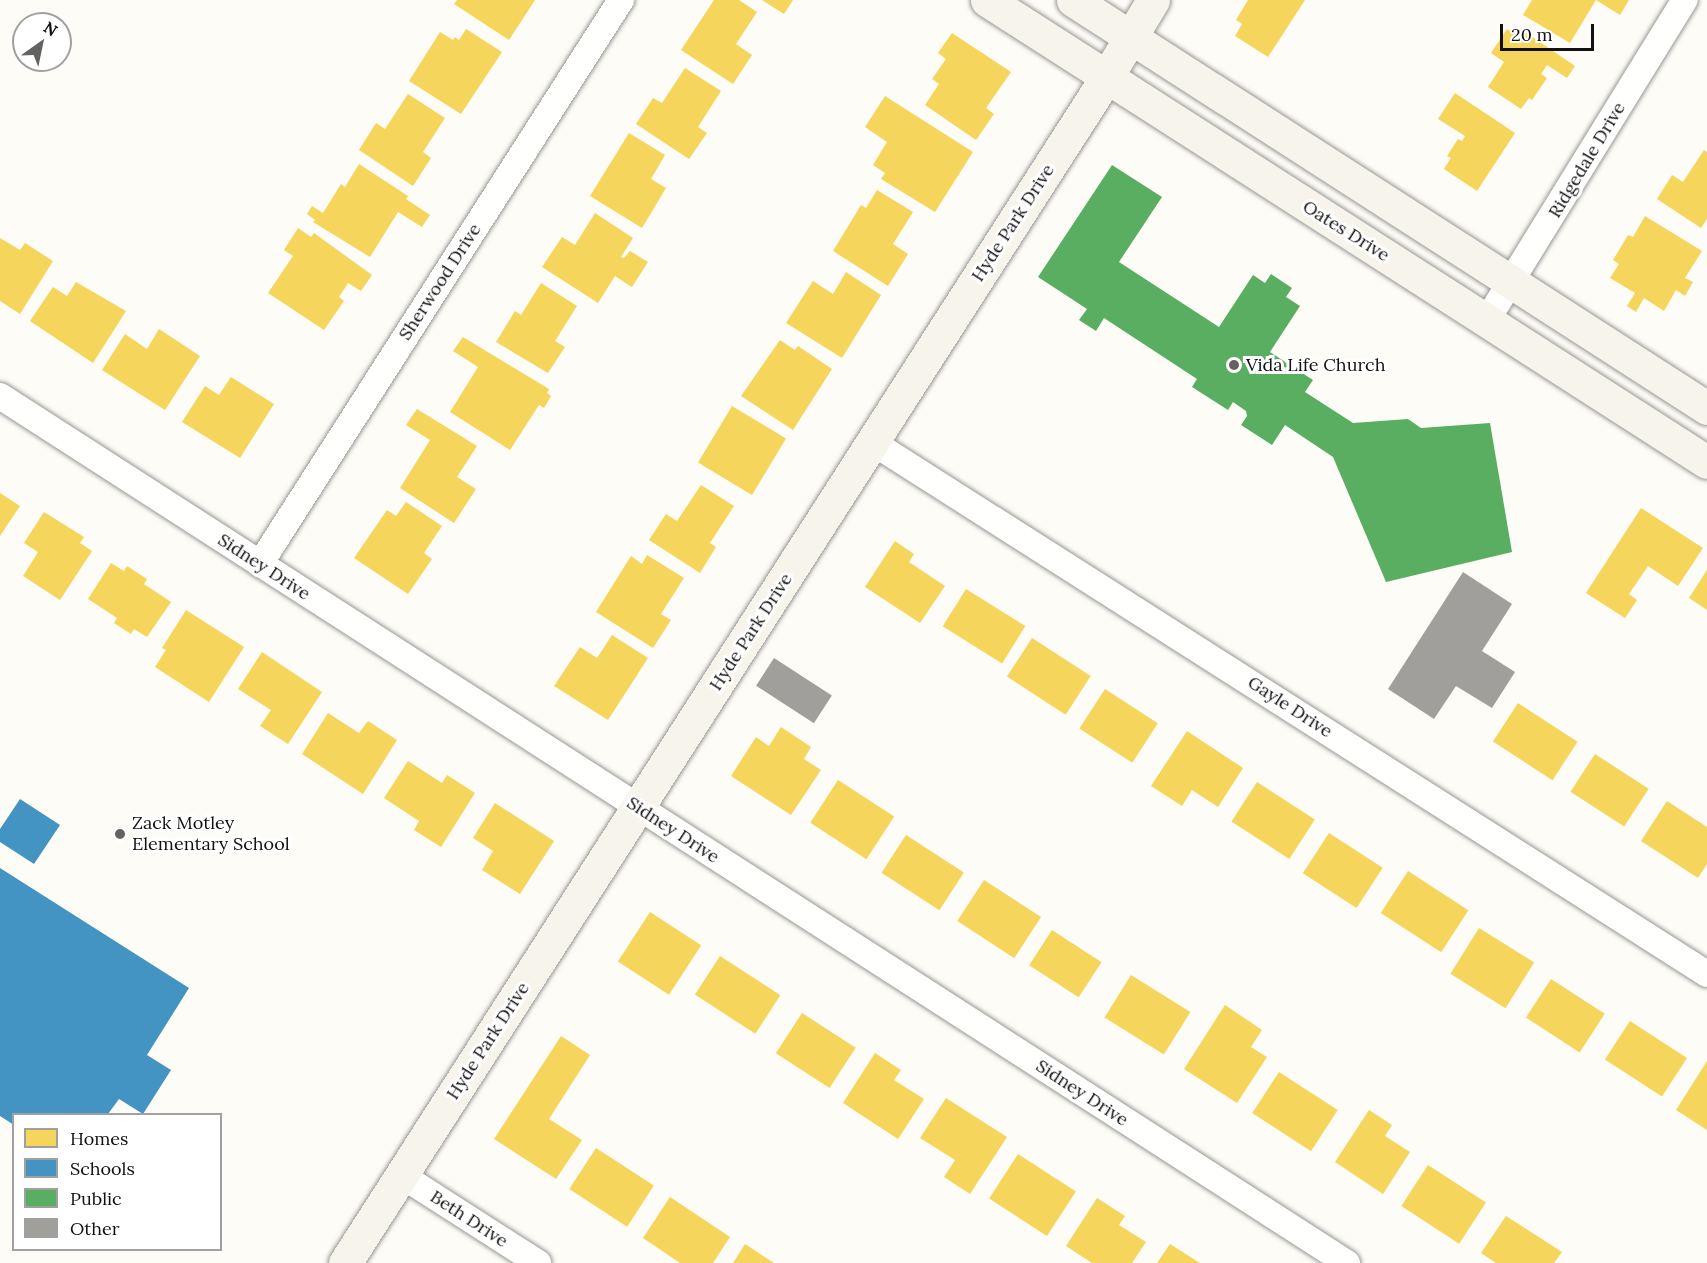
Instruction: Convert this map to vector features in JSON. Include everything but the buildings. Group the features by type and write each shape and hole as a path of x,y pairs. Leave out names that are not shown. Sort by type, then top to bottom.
{"main road":[{"name":"Oates Drive","path":"987,0 1707,462"},
{"path":"1073,0 1707,408"},
{"name":"Hyde Park Drive","path":"345,1263 1106,78 1153,0"}],"street":[{"name":"Sherwood Drive","path":"260,564 621,0"},
{"name":"Ridgedale Drive","path":"1487,320 1685,0"},
{"name":"Sidney Drive","path":"0,396 1347,1263"},
{"name":"Gayle Drive","path":"872,442 1707,974"},
{"name":"Beth Drive","path":"401,1175 537,1263"}],"place":[{"name":"Vida Life Church","path":"1234,365"},
{"name":"Zack Motley Elementary School","path":"120,834"}]}
